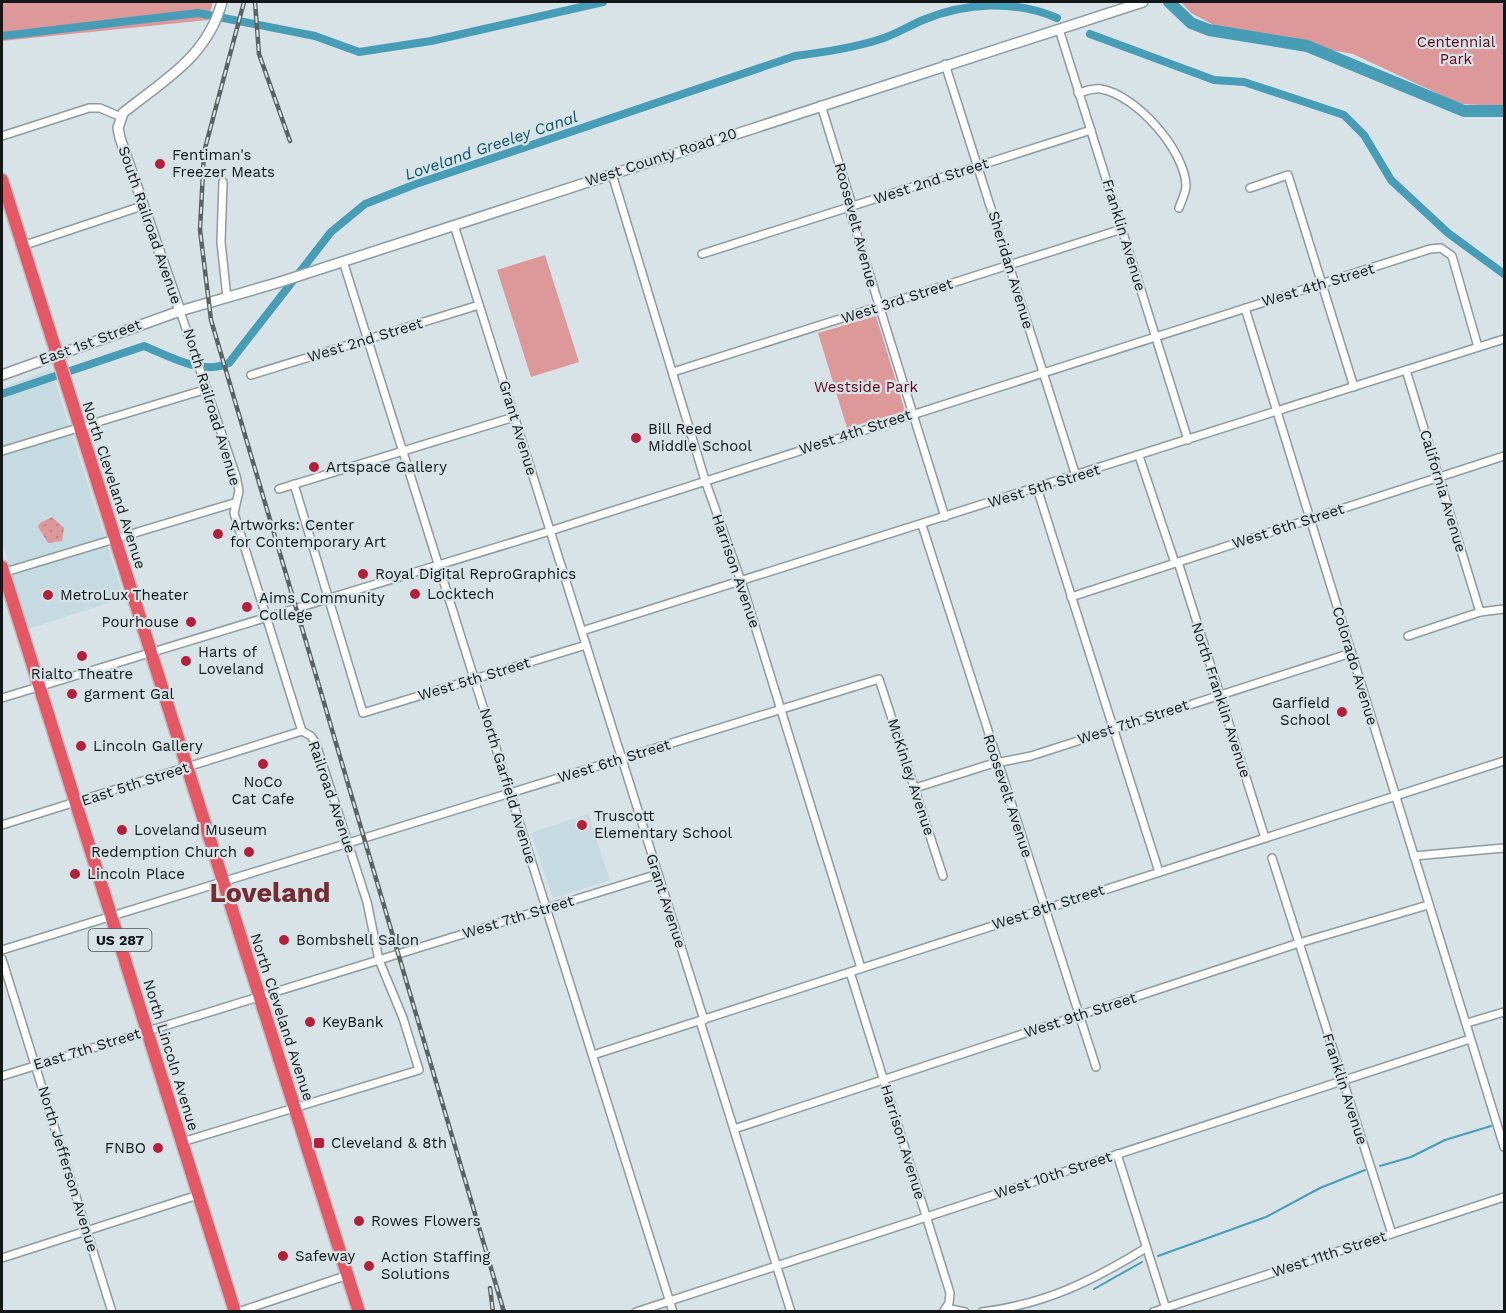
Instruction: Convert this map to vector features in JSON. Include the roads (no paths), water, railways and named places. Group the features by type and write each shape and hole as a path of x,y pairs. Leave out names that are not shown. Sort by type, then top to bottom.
{"highway":[{"name":"North Cleveland Avenue","path":"2,180 360,1311"},
{"name":"North Lincoln Avenue","path":"2,571 236,1311"}],"main road":[{"name":"West County Road 20","path":"180,311 280,282 1141,2"},
{"path":"121,117 192,57 209,36 221,6"},
{"name":"South Railroad Avenue","path":"121,117 118,128 120,138 180,311"},
{"name":"East 1st Street","path":"2,375 180,311"}],"street":[{"name":"Franklin Avenue","path":"1059,29 1188,440"},
{"name":"Sheridan Avenue","path":"945,64 1076,476"},
{"path":"1078,93 1098,88 1110,92 1131,104 1149,119 1177,156 1186,186 1179,208"},
{"name":"Roosevelt Avenue","path":"821,105 878,307 945,517"},
{"path":"2,136 89,108 100,108 121,117"},
{"name":"West 2nd Street","path":"702,255 1091,130"},
{"name":"Harrison Avenue","path":"612,174 705,480 741,581 861,968"},
{"path":"1250,188 1288,175 1354,387"},
{"path":"223,182 221,242 227,298"},
{"path":"22,246 142,206"},
{"name":"Grant Avenue","path":"454,225 658,874 791,1311"},
{"name":"West 3rd Street","path":"673,372 1122,229"},
{"name":"West 4th Street","path":"2,698 550,531 912,413 1430,249 1443,250 1452,256 1478,347"},
{"name":"North Garfield Avenue","path":"343,261 673,1311"},
{"name":"West 2nd Street","path":"251,375 479,305"},
{"name":"Colorado Avenue","path":"1245,308 1428,905 1467,1023 1470,1039"},
{"name":"North Railroad Avenue","path":"180,311 236,476 239,490 234,503"},
{"name":"West 5th Street","path":"582,631 1504,339"},
{"name":"California Avenue","path":"1406,370 1480,612"},
{"path":"2,451 207,389"},
{"path":"279,489 514,417"},
{"name":"North Franklin Avenue","path":"1140,456 1265,838"},
{"name":"West 6th Street","path":"1071,597 1504,456"},
{"path":"294,484 329,599"},
{"path":"1037,488 1159,872"},
{"path":"2,571 234,503"},
{"name":"Railroad Avenue","path":"234,503 234,513 302,731 311,736 316,744 367,902 379,960"},
{"name":"Roosevelt Avenue","path":"922,525 1043,909 1096,1067"},
{"name":"West 5th Street","path":"329,599 363,713 586,645"},
{"path":"1408,636 1480,612 1504,609"},
{"name":"West 7th Street","path":"915,788 1351,653"},
{"name":"West 6th Street","path":"2,950 879,679"},
{"name":"McKinley Avenue","path":"879,679 943,876"},
{"name":"East 5th Street","path":"2,825 302,731"},
{"name":"West 8th Street","path":"593,1055 1504,761"},
{"path":"1414,856 1504,848"},
{"path":"1272,858 1299,943"},
{"name":"West 7th Street","path":"379,960 658,874"},
{"name":"West 9th Street","path":"734,1129 1299,943 1428,905"},
{"name":"Franklin Avenue","path":"1299,943 1392,1234"},
{"name":"North Jefferson Avenue","path":"2,959 112,1311"},
{"path":"182,1142 419,1071 403,1018 379,960"},
{"name":"East 7th Street","path":"2,1076 379,960"},
{"name":"Harrison Avenue","path":"850,972 950,1293 945,1310"},
{"path":"1467,1023 1504,1012"},
{"path":"1470,1039 1504,1147"},
{"name":"West 10th Street","path":"636,1311 1470,1039"},
{"path":"1117,1154 1166,1310"},
{"path":"2,1258 198,1195"},
{"name":"West 11th Street","path":"1153,1311 1166,1310 1504,1197"},
{"path":"982,1311 1035,1302 1070,1290 1146,1248"},
{"path":"236,1311 348,1275"},
{"path":"945,1310 964,1311"}],"waterway":[{"path":"2,36 198,13 315,36 359,52 431,41 603,2"},
{"path":"1169,2 1191,23 1209,30 1307,46 1464,111 1504,111"},
{"name":"Loveland Greeley Canal","path":"2,394 144,346 197,366 219,366 229,363 331,232 365,204 416,184 795,56 881,39 939,14 973,7 1007,6 1041,12 1057,18"},
{"name":"Loveland Greeley Canal","path":"1090,34 1214,80 1244,82 1344,115 1364,135 1391,180 1448,233 1504,274"},
{"path":"1380,1166 1411,1157 1445,1140 1491,1126"},
{"path":"1158,1256 1266,1217 1320,1188 1365,1170"},
{"path":"1094,1289 1142,1262"}],"railway":[{"path":"244,2 204,152 200,230 211,320 504,1312"},
{"path":"255,2 259,54 290,141"},
{"path":"490,1288 493,1312"}],"place":[{"name":"Fentiman's Freezer Meats","path":"160,164"},
{"name":"Bill Reed Middle School","path":"636,438"},
{"name":"Artspace Gallery","path":"314,467"},
{"name":"Artworks: Center for Contemporary Art","path":"218,534"},
{"name":"Royal Digital ReproGraphics","path":"363,574"},
{"name":"Locktech","path":"415,594"},
{"name":"MetroLux Theater","path":"48,595"},
{"name":"Aims Community College","path":"247,607"},
{"name":"Pourhouse","path":"191,622"},
{"name":"Rialto Theatre","path":"82,656"},
{"name":"Harts of Loveland","path":"186,661"},
{"name":"garment Gal","path":"72,694"},
{"name":"Garfield School","path":"1342,712"},
{"name":"Lincoln Gallery","path":"81,746"},
{"name":"NoCo Cat Cafe","path":"263,764"},
{"name":"Truscott Elementary School","path":"582,825"},
{"name":"Loveland Museum","path":"122,830"},
{"name":"Redemption Church","path":"249,852"},
{"name":"Lincoln Place","path":"75,874"},
{"name":"Bombshell Salon","path":"284,940"},
{"name":"KeyBank","path":"310,1022"},
{"name":"Cleveland & 8th","path":"319,1143"},
{"name":"FNBO","path":"158,1148"},
{"name":"Rowes Flowers","path":"359,1221"},
{"name":"Safeway","path":"283,1256"},
{"name":"Action Staffing Solutions","path":"369,1266"}],"district":[{"name":"Loveland","path":"270,893"}],"park label":[{"name":"Centennial Park","path":"1456,50"},
{"name":"Westside Park","path":"866,387"}]}
